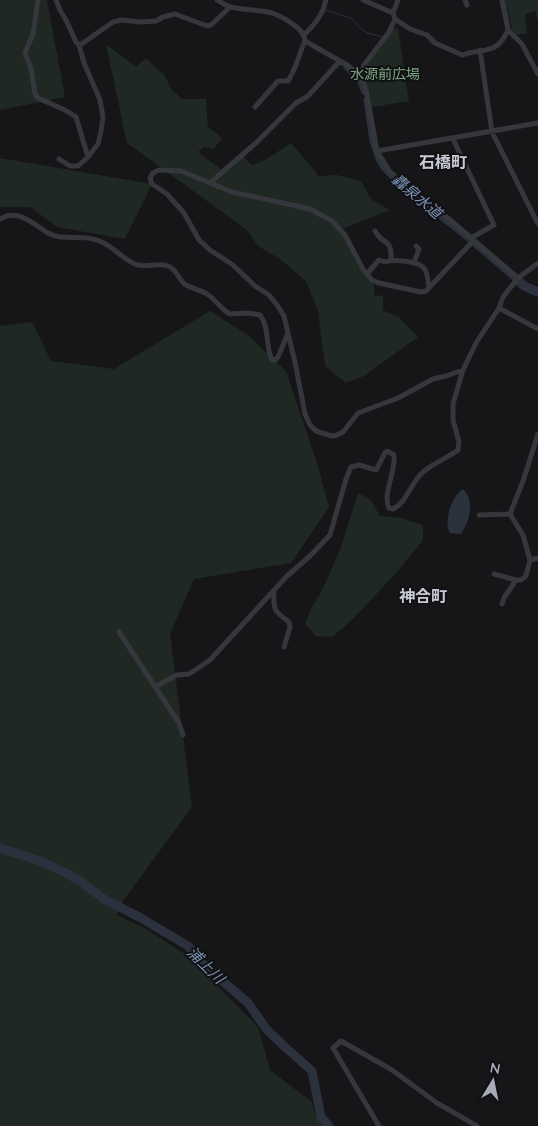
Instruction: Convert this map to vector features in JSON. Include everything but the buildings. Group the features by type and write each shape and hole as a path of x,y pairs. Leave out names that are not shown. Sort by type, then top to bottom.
{"street":[{"path":"38,0 33,34 24,53 31,68 35,94 38,98 76,117 88,158"},
{"path":"56,0 79,45 84,63 100,100 103,117 98,144 88,158 78,166 70,166 59,158"},
{"path":"216,0 230,7 270,11 290,22 298,28 305,38 360,74 366,88 377,151 384,164 397,179 449,219 518,278"},
{"path":"255,107 278,81 288,81 293,74 305,38 324,10 326,0"},
{"path":"360,74 364,65 389,32 395,20 393,13 398,0"},
{"path":"502,0 508,30 522,44 538,74"},
{"path":"368,1 393,13"},
{"path":"79,45 113,22 121,20 156,21 175,14 209,26 230,7"},
{"path":"395,20 410,29 427,35 435,43 462,55 480,50 491,50 504,39 508,30"},
{"path":"480,50 492,132 538,224"},
{"path":"212,182 258,142 296,104 308,96 340,61"},
{"path":"377,151 538,123"},
{"path":"453,139 494,225 472,239 429,288 421,292 379,283 367,274 345,235 332,221 321,213 296,205 232,192 212,182 181,171 159,170 153,173 150,178 152,184 166,194 184,213 199,240 268,295 284,316 296,362 305,414 310,425 316,431 332,436 337,435 343,432 351,420 358,414 398,398 434,378 463,370"},
{"path":"0,219 12,215 22,217 53,236 93,238 106,244 136,264 144,266 160,264 170,266 185,285 208,294 230,314 248,313 260,315 264,320 269,354 272,360 278,357 288,333"},
{"path":"375,231 392,248 391,259"},
{"path":"414,263 418,249 416,246"},
{"path":"367,274 379,260 385,262 391,259 414,263 425,269 429,288"},
{"path":"155,687 177,675 189,674 210,660 286,577 330,535 351,467 359,464 376,470 385,453 388,451 394,454 392,477 386,499 389,508 393,509 400,504 419,476 428,468 458,450 459,442 452,420 452,404 463,370 476,343 499,308 503,297 518,278 538,263"},
{"path":"499,308 538,329"},
{"path":"510,514 524,481 538,434"},
{"path":"479,516 510,514"},
{"path":"494,574 521,580 524,578 530,560 522,535 510,514"},
{"path":"530,560 538,558"},
{"path":"502,604 516,580"},
{"path":"274,591 274,608 276,612 289,622 290,627 284,647"},
{"path":"119,632 179,723 183,735"},
{"path":"379,1126 333,1048 341,1041 392,1070 438,1103 477,1126"}],"green space":[{"path":"0,0 47,0 65,97 0,110"},
{"path":"506,0 538,0 538,21 535,11 525,14 527,33 516,35 512,30"},
{"name":"水源前広場","path":"393,28 398,29 409,101 372,107 363,71"},
{"path":"106,44 136,67 146,58 165,76 171,89 182,99 206,99 208,127 222,138 214,149 204,147 198,152 225,172 243,156 252,165 265,160 291,143 319,176 337,175 361,181 371,199 390,210 339,230 351,246 362,271 374,283 374,295 383,296 383,310 400,318 418,337 364,376 346,383 325,366 318,311 306,281 280,259 258,246 247,230 127,143"},
{"path":"0,158 152,184 125,239 57,227 30,207 0,207"},
{"path":"210,311 248,335 286,371 317,463 329,507 291,563 194,579 170,634 192,807 123,901 117,915 146,929 188,956 258,1027 270,1070 312,1102 315,1113 324,1126 0,1126 0,326 32,322 51,361 114,369"},
{"path":"358,493 371,500 380,516 401,518 423,525 423,540 397,572 353,619 332,637 316,636 305,624 340,550"}],"shaded area":[{"path":"463,489 469,499 469,517 461,534 450,533 448,516 450,509 455,497"}],"waterway":[{"path":"505,0 510,29"},
{"path":"324,13 327,10 352,19 367,33 383,37"},
{"name":"轟泉水道","path":"346,67 360,82 364,92"},
{"name":"轟泉水道","path":"366,100 372,141 383,168 399,184 471,241"},
{"name":"轟泉水道","path":"474,244 515,279"},
{"path":"519,281 524,286 538,292"},
{"name":"浦上川","path":"0,848 40,861 64,872 104,899 188,946 204,965 248,1003 267,1030 312,1071 321,1117 329,1126"}],"district":[{"name":"石橋町","path":"443,162"},
{"name":"神合町","path":"423,596"}]}
